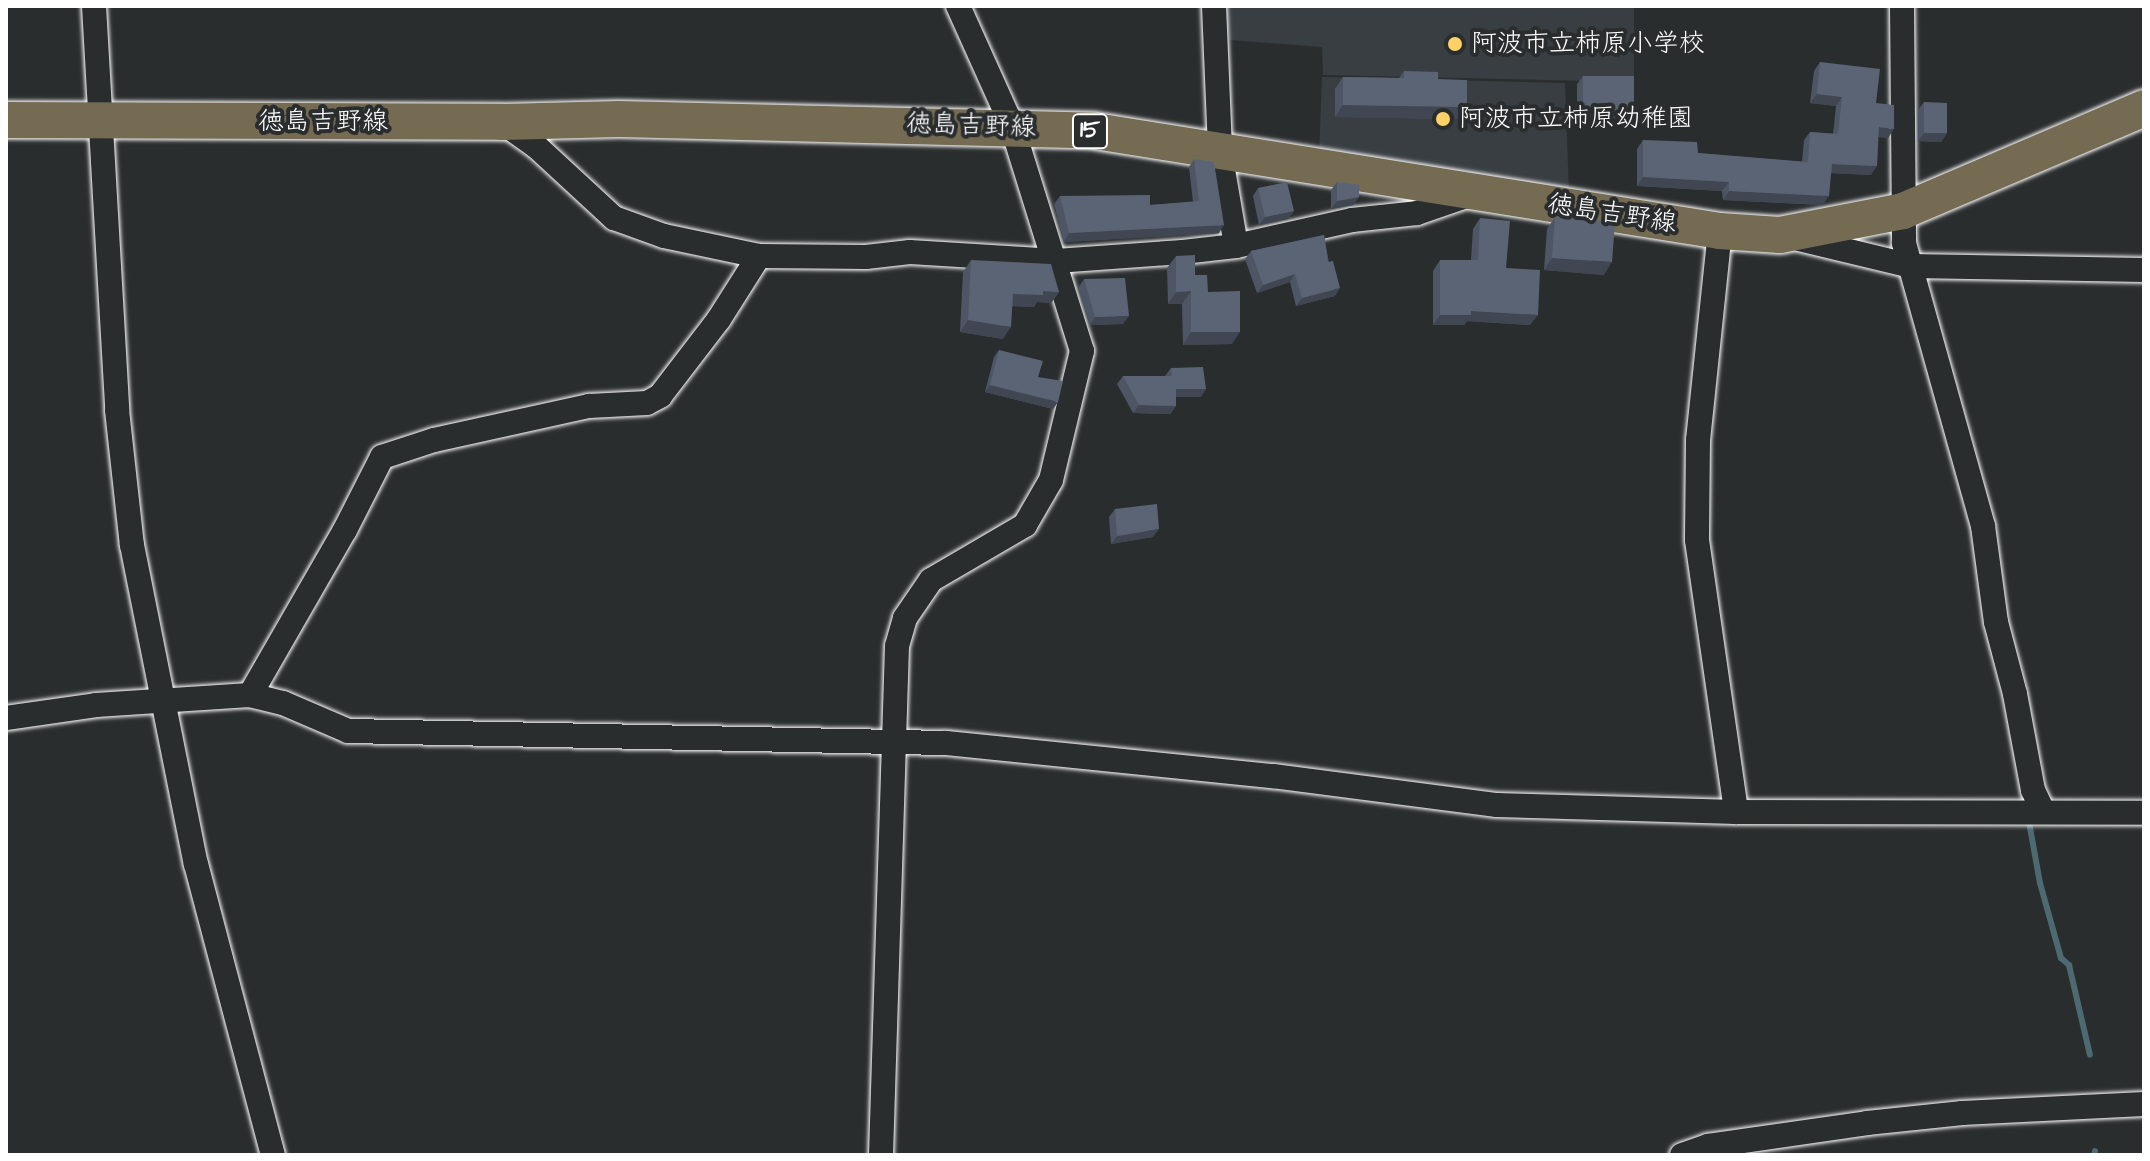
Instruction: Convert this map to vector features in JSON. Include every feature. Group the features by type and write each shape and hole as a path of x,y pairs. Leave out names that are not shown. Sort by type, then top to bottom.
{"main road":[{"name":"徳島吉野線","path":"6,120 502,122 619,119 1012,126 1095,131 1474,194 1720,231 1780,235 1903,211 2144,108"}],"street":[{"path":"94,6 103,121 117,410 132,545 196,864 273,1155"},
{"path":"881,1155 897,646 905,618 931,580 1025,525 1051,480 1082,351 1012,126 958,6"},
{"path":"1214,6 1220,152 1236,246"},
{"path":"1902,6 1904,243 1983,526 1996,622 2015,694 2033,790 2043,811"},
{"path":"502,122 537,147 614,218 664,236 759,256 866,257 910,252 1056,261 1236,246 1352,220 1417,213 1474,194"},
{"path":"1720,231 1698,440 1697,540 1736,812"},
{"path":"1780,235 1911,266 2144,270"},
{"path":"250,695 345,530 382,457 434,440 589,406 647,403 660,396 719,319 759,256"},
{"path":"6,718 161,700 250,695 283,703 348,731 946,743 1097,757 1497,805 1736,812 2144,813"},
{"path":"1682,1155 1708,1146 1867,1123 1962,1113 2144,1104"}],"shaded area":[{"name":"阿波市立柿原小学校","path":"1226,6 1634,6 1634,82 1323,75 1322,47 1230,40"},
{"name":"阿波市立柿原幼稚園","path":"1322,77 1565,83 1569,194 1319,156"}],"building":[{"path":"1820,62 1880,69 1876,103 1894,105 1894,129 1879,127 1877,166 1832,164 1829,196 1729,191 1729,182 1643,177 1643,140 1697,142 1698,153 1808,162 1810,132 1838,134 1842,97 1817,94"},
{"path":"1404,71 1438,72 1438,79 1467,80 1467,107 1343,105 1343,77 1404,78"},
{"path":"1583,76 1634,76 1634,110 1583,110"},
{"path":"1924,102 1947,103 1947,133 1924,133"},
{"path":"1194,159 1214,162 1224,225 1069,233 1060,196 1150,195 1150,205 1199,201"},
{"path":"1287,182 1294,211 1265,217 1258,188"},
{"path":"1337,182 1359,185 1359,197 1337,201"},
{"path":"1555,217 1615,222 1612,262 1552,258"},
{"path":"1480,218 1510,221 1506,268 1540,270 1538,315 1471,311 1471,315 1440,315 1440,260 1478,260"},
{"path":"1324,235 1328,262 1333,261 1340,288 1302,298 1295,274 1263,285 1251,251"},
{"path":"1195,255 1195,275 1207,275 1208,292 1240,291 1240,332 1191,332 1191,291 1176,292 1176,256"},
{"path":"971,260 1051,264 1059,292 1013,294 1011,327 968,320"},
{"path":"1125,278 1129,316 1095,317 1084,279"},
{"path":"999,350 1043,361 1038,377 1063,381 1058,402 990,385"},
{"path":"1203,367 1206,389 1176,389 1176,406 1139,405 1123,376 1172,376 1171,368"},
{"path":"1157,504 1159,529 1117,536 1115,509"}],"waterway":[{"path":"2029,822 2040,883 2061,958 2069,965 2090,1055"},
{"path":"2094,1155 2095,1151"}],"place":[{"name":"阿波市立柿原小学校","path":"1455,44"},
{"name":"阿波市立柿原幼稚園","path":"1443,119"}]}
